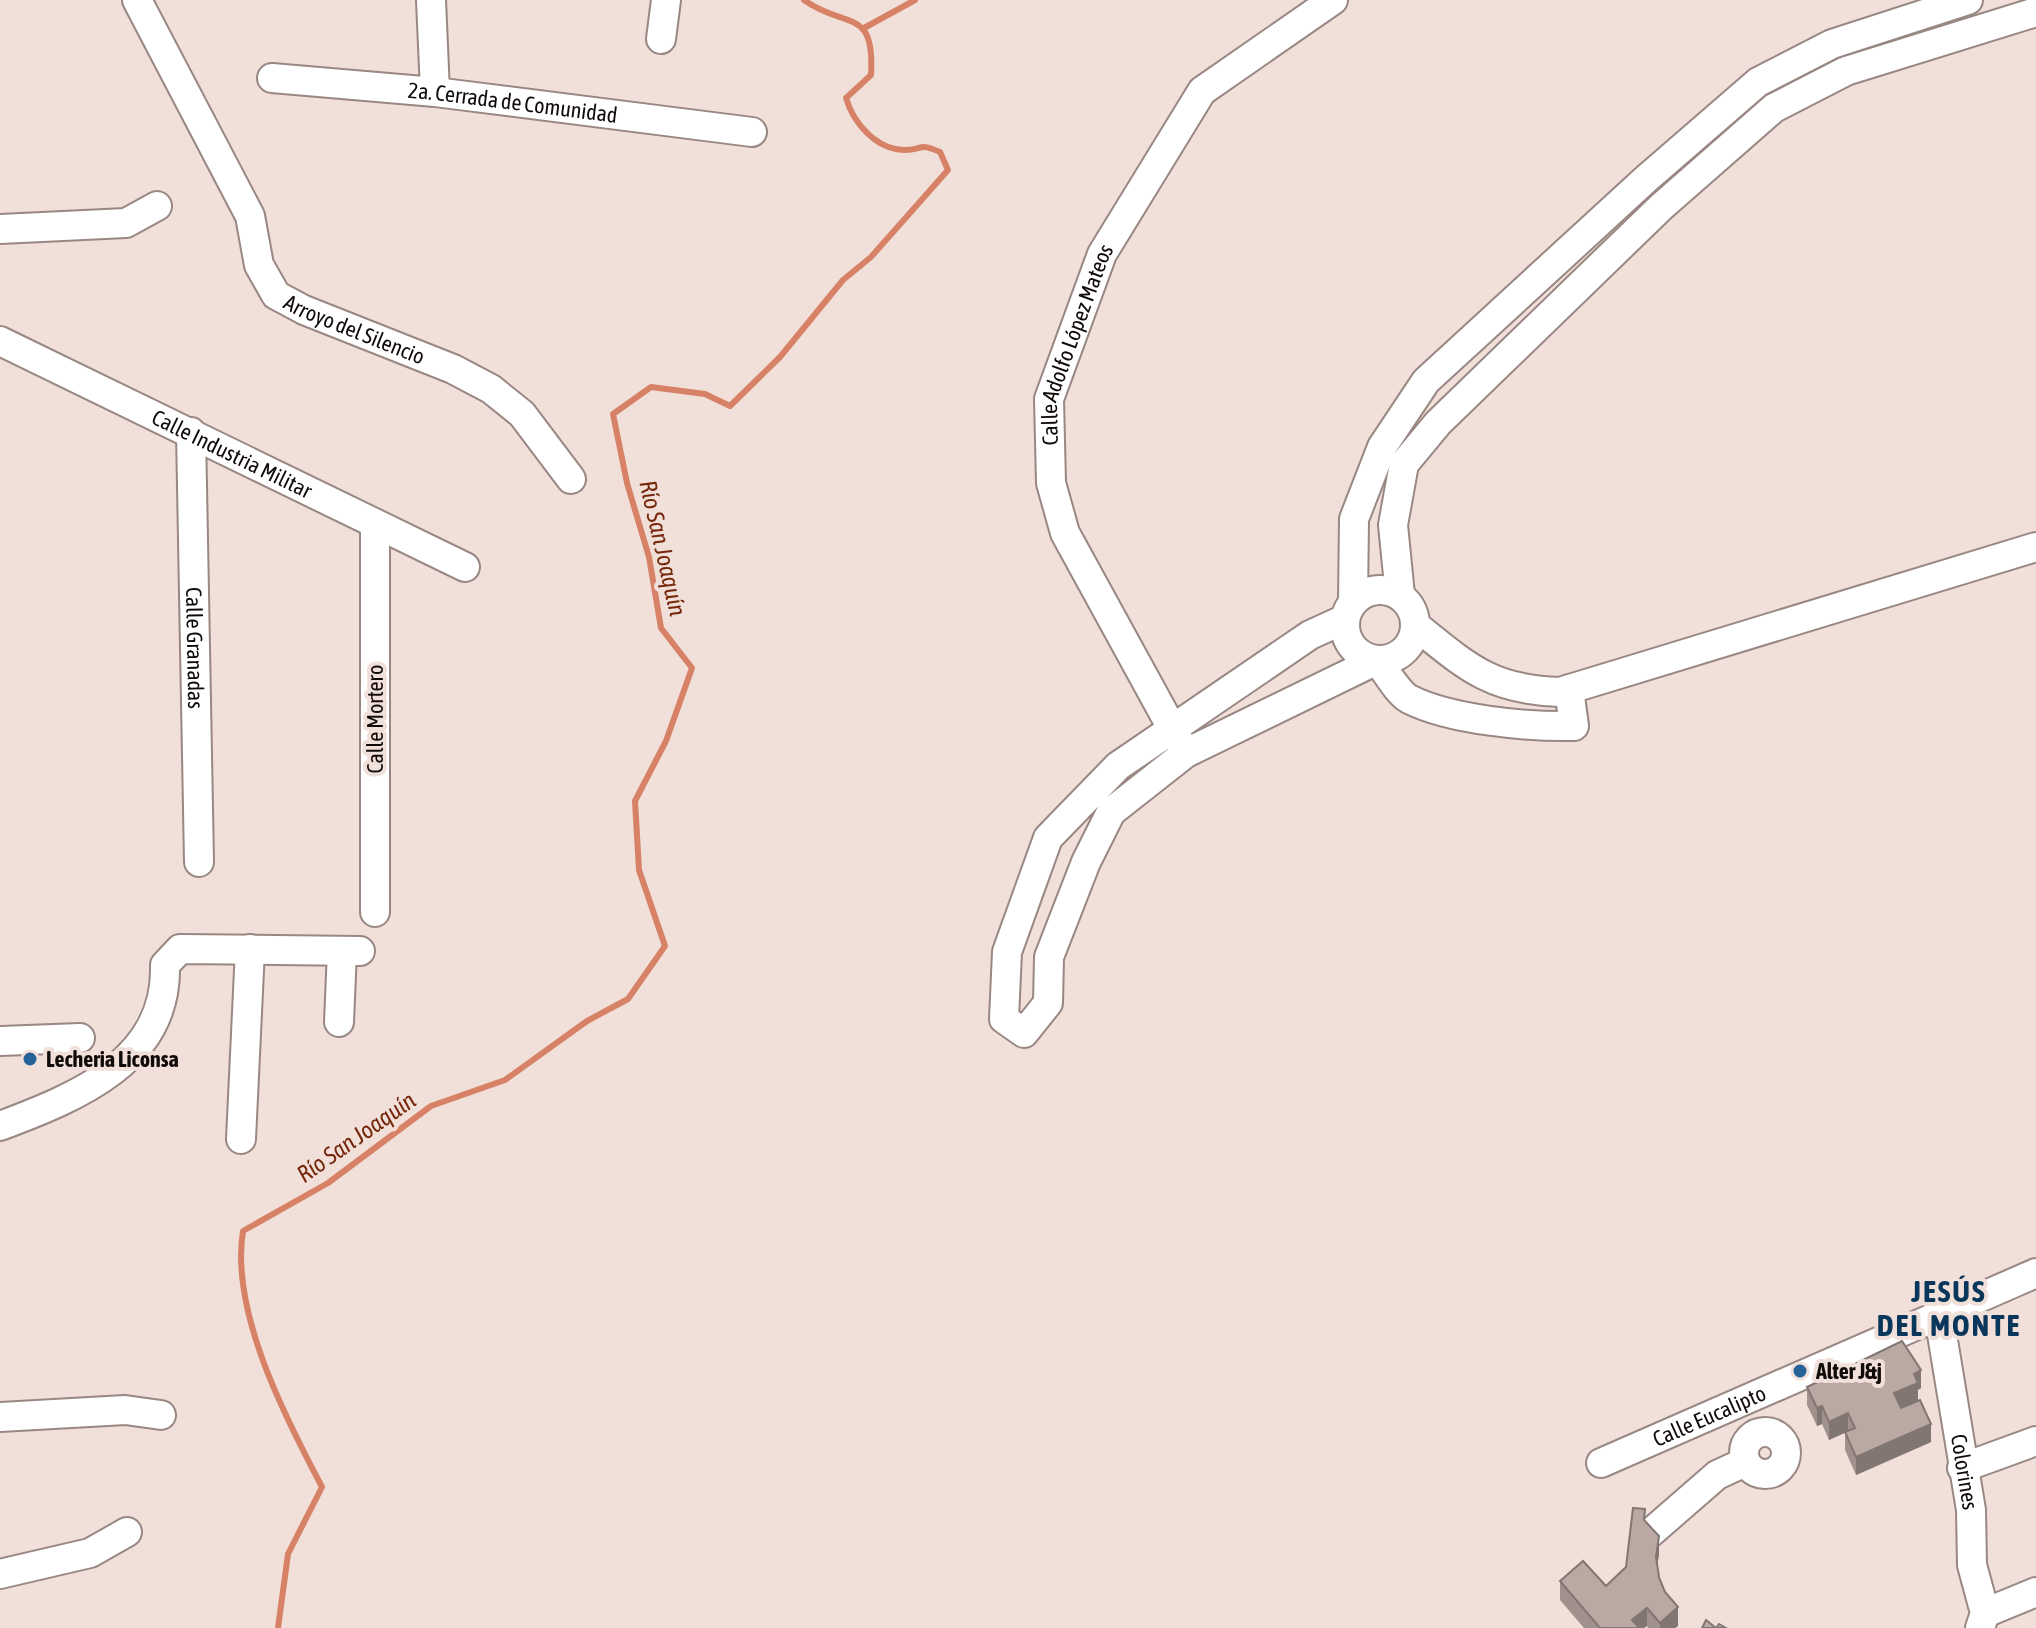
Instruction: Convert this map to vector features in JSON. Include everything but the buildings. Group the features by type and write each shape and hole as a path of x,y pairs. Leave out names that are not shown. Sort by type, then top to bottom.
{"street":[{"name":"Arroyo del Silencio","path":"137,0 250,216 259,265 276,295 304,310 453,369 491,389 522,414 571,479"},
{"path":"431,0 435,92"},
{"path":"661,39 666,0"},
{"name":"Calle Adolfo López Mateos","path":"1186,753 1065,533 1051,483 1049,399 1102,254 1202,91 1333,0"},
{"path":"1569,689 1574,726 1542,727 1479,720 1406,698 1377,660 1366,657 1348,642 1354,519 1382,447 1426,381 1646,179 1758,82 1832,44 1968,0"},
{"path":"1400,595 1390,591 1371,591 1349,610 1171,727 1118,766 1048,838 1007,952 1004,1019 1024,1033 1048,1003 1049,957 1086,862 1111,812 1186,753 1377,660 1399,654 1408,646 1415,625 1413,613 1400,595 1393,525 1404,464 1438,423 1661,207 1774,108 1846,71 2036,12"},
{"name":"2a. Cerrada de Comunidad","path":"272,78 435,92 752,132"},
{"path":"0,229 126,223 157,206"},
{"name":"Calle Industria Militar","path":"0,341 191,432 375,526 465,567"},
{"name":"Calle Granadas","path":"191,432 199,862"},
{"name":"Calle Mortero","path":"375,526 375,912"},
{"path":"1415,625 1468,668 1521,691 1569,689 2036,547"},
{"path":"0,1126 102,1080 147,1037 166,994 165,965 180,949 351,951 339,1022"},
{"path":"241,1139 250,949"},
{"path":"0,1041 80,1038"},
{"name":"Calle Eucalipto","path":"1601,1463 2036,1273"},
{"name":"Colorines","path":"1939,1316 1971,1510 1972,1565 1982,1620"},
{"path":"1648,1535 1717,1475 1745,1462 1744,1451 1748,1440 1756,1433 1768,1432 1769,1390"},
{"path":"0,1417 125,1410 161,1415"},
{"path":"1962,1468 2036,1441"},
{"path":"0,1574 90,1553 127,1532"},
{"path":"1982,1620 2036,1592"}],"waterway":[{"name":"Río San Joaquín","path":"278,1628 288,1554 322,1487 277,1396 253,1329 241,1262 243,1231 328,1183 431,1106 505,1080 587,1021 628,999 665,946 639,870 635,801 666,741 692,668 661,628 649,557 627,483 613,414 651,387 705,394 730,406 780,357 843,280 871,257 948,170 940,152 924,147 904,150 884,145 860,125 846,98 871,75 868,38 855,23 804,0"},
{"path":"864,28 915,0"}],"place":[{"name":"Lecheria Liconsa","path":"30,1059"},
{"name":"Alter J&j","path":"1800,1371"}],"district":[{"name":"JESÚS DEL MONTE","path":"1949,1308"}]}
